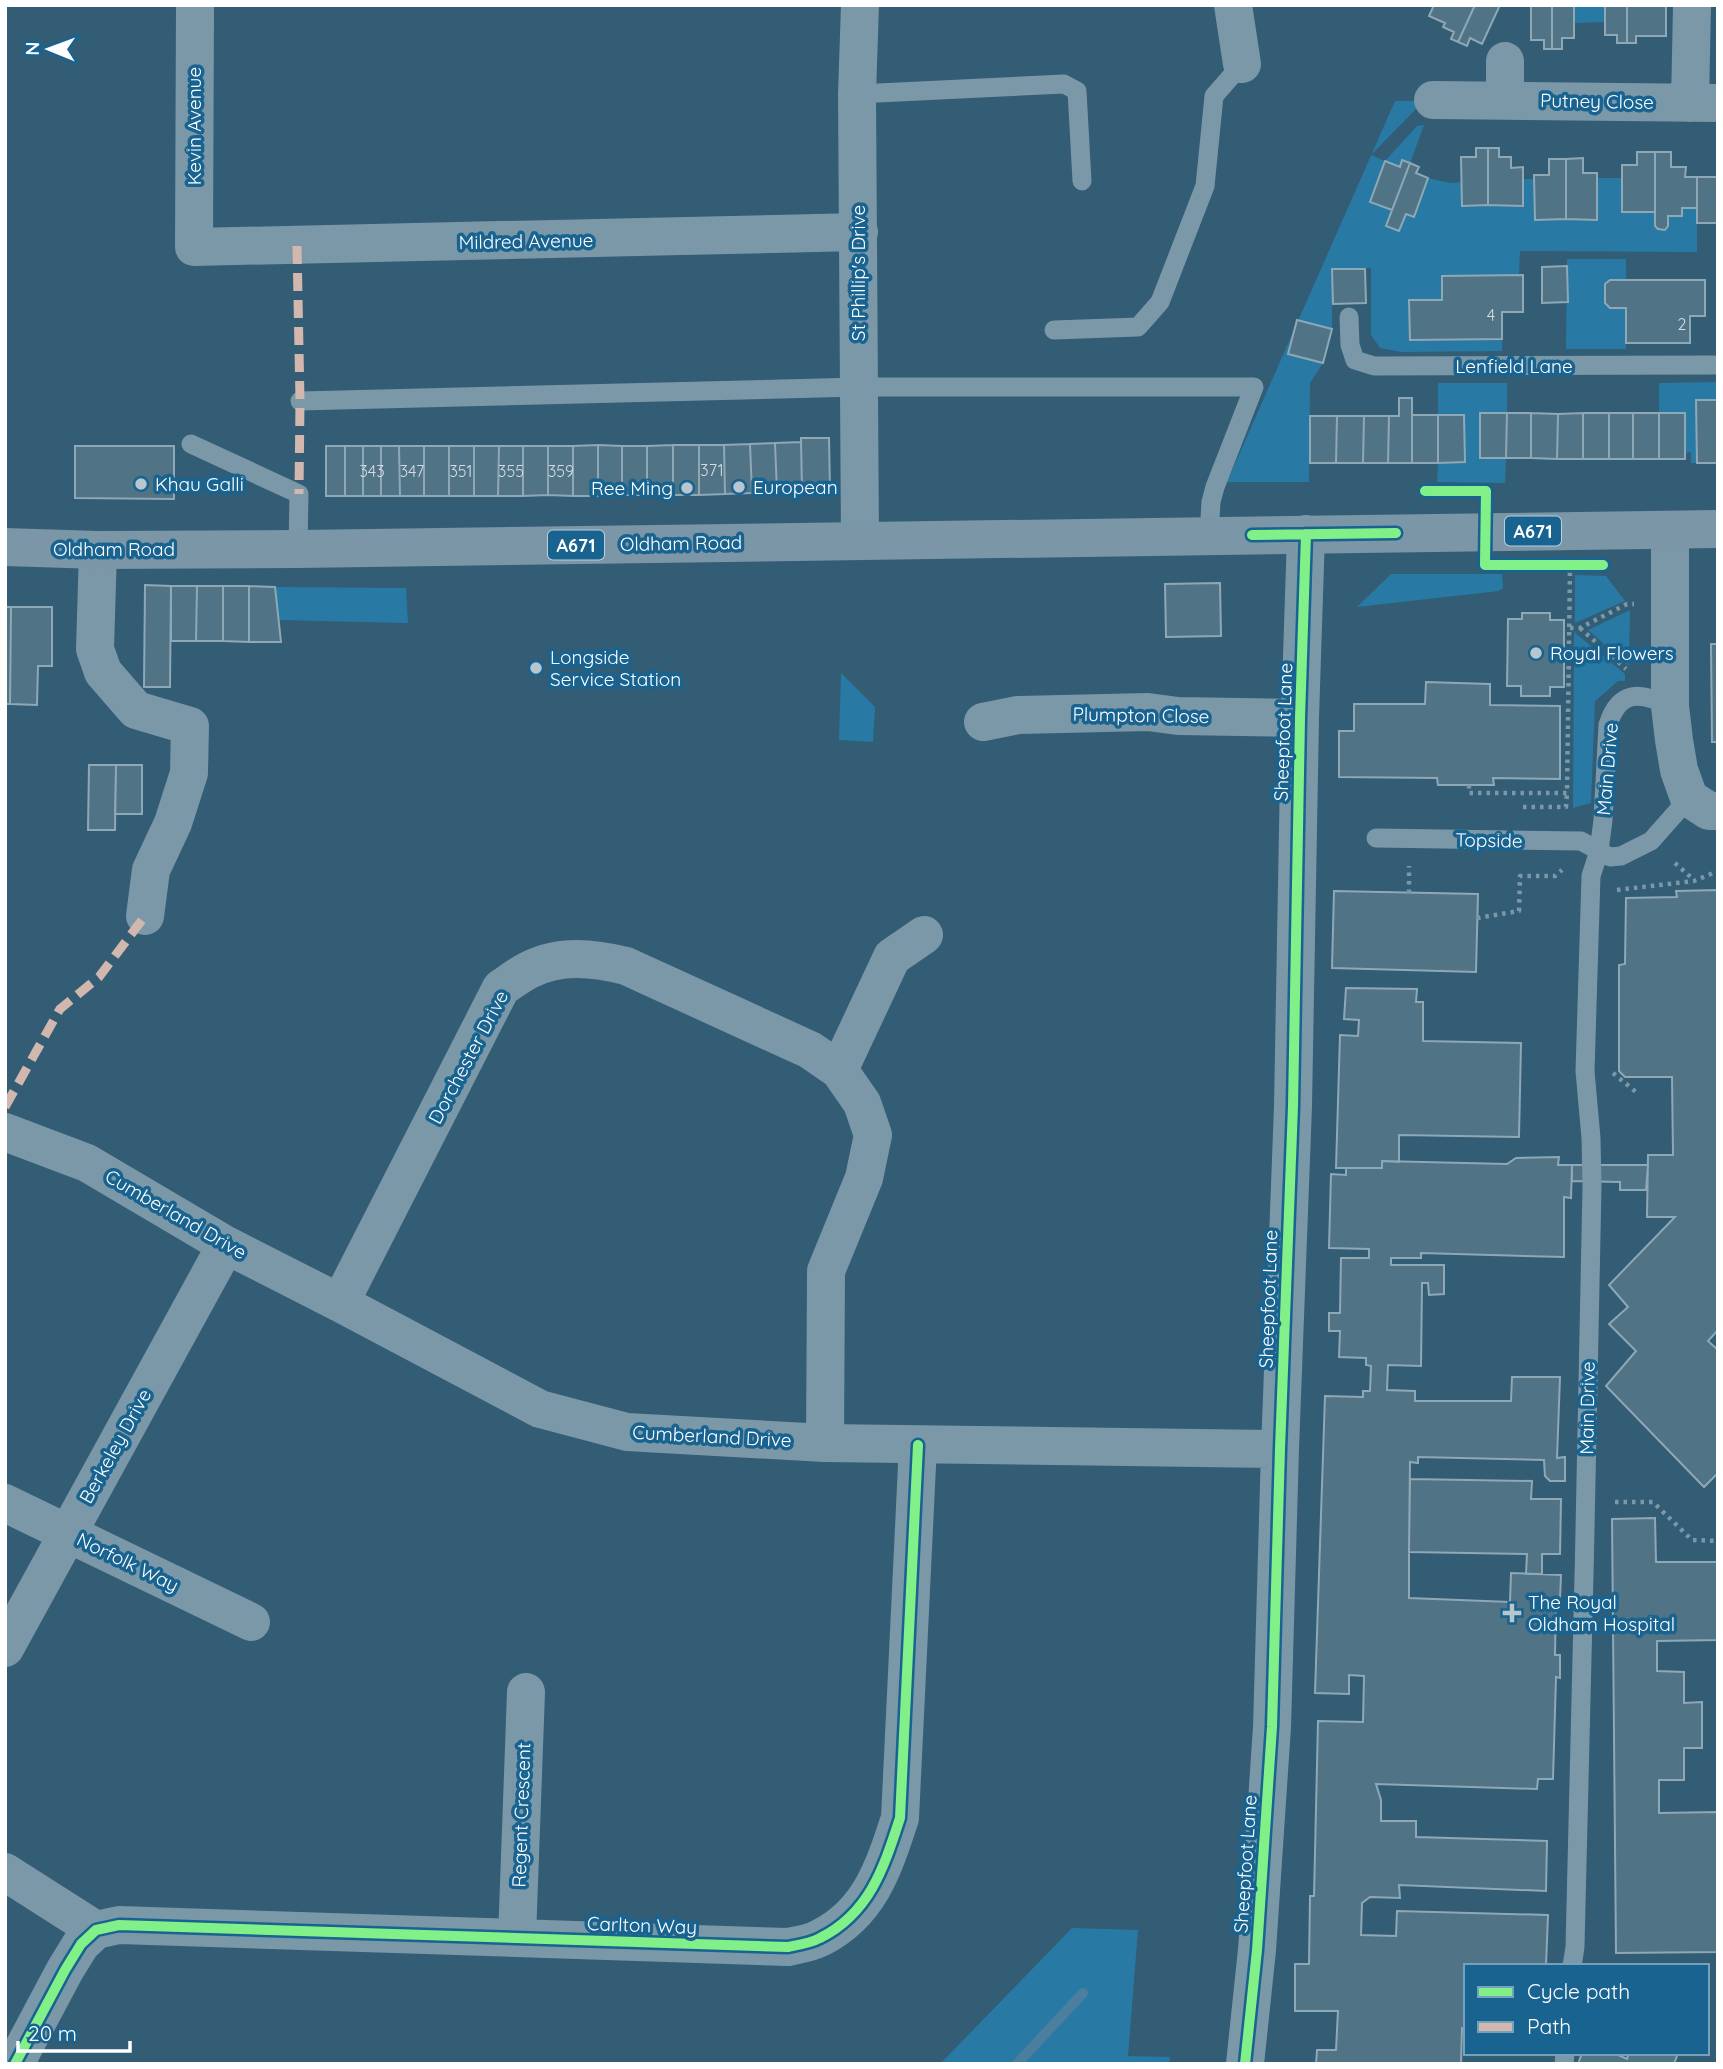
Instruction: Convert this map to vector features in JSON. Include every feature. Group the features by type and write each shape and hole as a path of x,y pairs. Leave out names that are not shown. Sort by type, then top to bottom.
{"main road":[{"name":"A671","path":"1209,535 1718,529"},
{"name":"Oldham Road","path":"5,548 298,549 1209,535"}],"street":[{"name":"Kevin Avenue","path":"194,247 195,5"},
{"name":"St Phillip's Drive","path":"860,5 857,94 860,541"},
{"path":"1233,5 1242,64"},
{"name":"Putney Close","path":"1433,100 1704,103 1692,5"},
{"path":"1504,100 1505,61"},
{"name":"Mildred Avenue","path":"194,247 859,232"},
{"path":"1670,530 1671,706 1679,770 1709,810"},
{"name":"Sheepfoot Lane","path":"1245,2064 1257,1950 1272,1727 1279,1450 1293,1106 1306,534"},
{"path":"98,550 95,649 103,672 136,710 190,726 188,773 173,823 151,870 145,916"},
{"name":"Plumpton Close","path":"983,722 1018,715 1148,712 1178,716 1300,718"},
{"path":"839,1070 892,957 924,935"},
{"name":"Dorchester Drive","path":"340,1303 501,988 531,969 571,958 603,960 626,966 810,1050 839,1070 862,1103 873,1135 864,1178 826,1271 825,1443"},
{"name":"Cumberland Drive","path":"5,1132 88,1163 226,1245 540,1409 627,1432 825,1443 1279,1450"},
{"name":"Berkeley Drive","path":"5,1648 226,1245"},
{"name":"Carlton Way","path":"96,1930 119,1925 788,1948 819,1939 846,1921 867,1898 883,1870 900,1818 918,1445"},
{"name":"Norfolk Way","path":"5,1503 251,1622"},
{"name":"Regent Crescent","path":"517,1938 526,1692"},
{"path":"5,1872 96,1930 81,1944 65,1970 15,2064"}],"lane":[{"path":"1054,330 1138,327 1160,302 1205,186 1214,96 1242,64"},
{"path":"857,94 1064,84 1077,91 1082,181"},
{"name":"Lenfield Lane","path":"1349,317 1350,345 1355,360 1374,366 1718,365"},
{"path":"300,401 859,387 1254,387 1215,487 1211,502 1209,535"},
{"path":"191,444 299,495 298,549"},
{"name":"Main Drive","path":"1572,1964 1582,1700 1592,1186 1585,1071 1591,876 1599,851 1608,724 1613,709 1625,698 1639,696 1656,699 1671,706"},
{"path":"1599,851 1610,857 1621,856 1709,810"},
{"name":"Topside","path":"1376,838 1581,841 1599,851"}],"path":[{"path":"1523,807 1566,807 1570,628 1576,565 1558,565"},
{"path":"1570,628 1580,628 1627,604 1638,604"},
{"path":"1580,628 1628,670"},
{"path":"1469,785 1469,793 1567,793"},
{"path":"1675,863 1694,881"},
{"path":"1409,866 1409,893"},
{"path":"1555,867 1565,867"},
{"path":"1565,867 1565,881"},
{"path":"1477,918 1519,911 1520,876 1555,876 1565,867"},
{"path":"1616,902 1616,890 1694,881 1718,871"},
{"path":"1612,1072 1636,1092"},
{"path":"1585,1501 1653,1502 1692,1540 1718,1541"}],"shaded area":[{"path":"1574,5 1605,5 1605,22 1574,23"},
{"path":"1395,101 1416,101 1416,109 1371,155"},
{"path":"1424,125 1410,163 1402,160 1400,167 1385,162 1370,201 1392,210 1386,226 1399,231 1406,214 1414,217 1428,178 1450,183 1461,182 1462,206 1523,206 1523,179 1534,179 1535,220 1596,220 1597,178 1622,178 1622,211 1655,212 1655,226 1658,229 1665,230 1668,216 1682,208 1697,208 1697,252 1520,251 1519,275 1443,276 1442,300 1410,340 1502,339 1502,351 1401,352 1380,348 1371,335 1371,268 1332,269 1332,329 1298,320 1371,155 1385,161 1417,126"},
{"path":"1567,259 1626,259 1626,280 1610,280 1605,284 1605,302 1610,308 1626,308 1626,349 1566,349"},
{"path":"1295,328 1288,354 1323,363 1310,383 1309,482 1227,482"},
{"path":"1718,382 1718,400 1696,401 1697,463 1691,463 1691,452 1685,453 1659,413 1659,383"},
{"path":"1438,383 1507,383 1507,413 1480,413 1480,457 1506,458 1505,483 1437,482 1438,463 1465,462 1464,415 1438,415"},
{"path":"1391,574 1502,574 1503,588 1499,591 1357,607"},
{"path":"1575,575 1606,576 1625,601 1575,623"},
{"path":"275,587 406,588 408,623 278,620"},
{"path":"1630,610 1629,666 1588,630"},
{"path":"1574,632 1625,674 1625,681 1618,681 1595,701 1591,803 1573,808"},
{"path":"841,673 875,707 873,742 839,740"},
{"path":"1072,1928 1138,1930 1128,2056 1170,2057 1169,2064 940,2064"}],"building":[{"path":"1434,5 1475,5 1458,42 1451,39 1454,32 1443,27 1445,23 1429,16"},
{"path":"1475,5 1500,5 1482,44 1470,38 1467,46 1458,42"},
{"path":"1531,5 1552,5 1552,49 1544,49 1544,40 1531,40"},
{"path":"1552,5 1574,5 1574,38 1562,38 1562,49 1552,49"},
{"path":"1605,5 1627,5 1627,43 1617,43 1617,35 1605,35"},
{"path":"1627,5 1666,5 1666,36 1636,36 1636,43 1627,43"},
{"path":"1476,148 1488,148 1488,205 1462,206 1461,157 1476,157"},
{"path":"1488,148 1499,148 1499,157 1511,157 1511,168 1523,167 1523,206 1488,205"},
{"path":"1637,152 1655,152 1655,212 1622,212 1622,165 1637,165"},
{"path":"1655,152 1671,152 1671,167 1686,167 1685,177 1697,177 1697,208 1682,208 1682,216 1668,216 1665,230 1655,226"},
{"path":"1583,158 1583,173 1597,173 1597,220 1566,219 1566,159"},
{"path":"1549,159 1566,159 1566,219 1535,220 1534,175 1549,175"},
{"path":"1402,160 1410,163 1392,210 1370,202 1385,161 1400,167"},
{"path":"1410,163 1419,167 1416,173 1428,178 1414,217 1406,214 1399,231 1386,226"},
{"path":"1697,177 1718,177 1718,223 1697,223"},
{"path":"1567,266 1568,302 1542,303 1542,267"},
{"path":"1332,269 1365,269 1366,303 1333,304"},
{"path":"1523,275 1523,312 1502,312 1502,339 1410,340 1409,300 1442,300 1442,276"},
{"path":"1610,280 1705,280 1705,316 1690,316 1690,343 1626,343 1626,308 1610,308 1605,303 1605,284"},
{"path":"1297,320 1332,329 1323,363 1288,354"},
{"path":"1399,398 1412,398 1412,463 1388,463 1389,416 1399,416"},
{"path":"1696,400 1718,400 1718,463 1697,463"},
{"path":"1480,413 1507,413 1506,458 1480,458"},
{"path":"1507,413 1531,413 1531,458 1506,458"},
{"path":"1531,413 1558,414 1557,459 1531,458"},
{"path":"1583,413 1609,413 1609,459 1583,459"},
{"path":"1583,413 1583,459 1557,459 1558,414"},
{"path":"1609,413 1633,413 1633,459 1609,459"},
{"path":"1633,413 1659,413 1659,459 1633,459"},
{"path":"1659,413 1685,413 1685,459 1659,459"},
{"path":"1412,415 1438,415 1438,463 1412,463"},
{"path":"1438,415 1464,415 1465,462 1438,463"},
{"path":"1310,416 1337,416 1336,463 1310,463"},
{"path":"1337,416 1364,416 1363,463 1336,463"},
{"path":"1364,416 1389,416 1388,463 1363,463"},
{"path":"801,438 829,438 830,490 802,491"},
{"path":"801,442 802,491 777,492 775,443"},
{"path":"775,443 777,492 752,493 750,444"},
{"path":"750,444 752,493 725,494 724,445"},
{"path":"598,445 622,446 622,495 598,496"},
{"path":"598,445 598,496 573,496 573,446"},
{"path":"673,445 699,445 699,495 673,495"},
{"path":"673,445 673,495 647,495 647,446"},
{"path":"699,445 724,445 725,494 699,495"},
{"path":"75,446 174,446 174,499 75,498"},
{"path":"326,446 345,446 345,496 326,496"},
{"path":"345,446 363,446 363,496 345,496"},
{"path":"363,446 381,446 381,496 363,496"},
{"path":"381,446 399,446 400,496 381,496"},
{"path":"399,446 424,446 424,496 400,496"},
{"path":"424,446 449,446 449,496 424,496"},
{"path":"449,446 474,446 474,496 449,496"},
{"path":"474,446 499,446 498,496 474,496"},
{"path":"499,446 523,446 523,496 498,496"},
{"path":"523,446 548,446 548,495 523,496"},
{"path":"548,446 573,446 573,496 548,495"},
{"path":"622,446 647,446 647,495 622,495"},
{"path":"1220,583 1221,636 1166,637 1165,584"},
{"path":"145,585 171,586 170,687 144,687"},
{"path":"171,586 197,586 196,641 171,641"},
{"path":"197,586 223,586 223,641 196,641"},
{"path":"223,586 249,586 249,642 223,641"},
{"path":"249,586 275,587 281,642 249,642"},
{"path":"5,607 11,607 10,704 5,704"},
{"path":"11,607 52,607 52,666 38,666 37,705 10,704"},
{"name":"Royal Flowers","path":"1522,613 1550,613 1550,620 1564,620 1564,687 1550,687 1550,696 1521,696 1521,686 1507,686 1508,619 1522,619"},
{"path":"1711,644 1718,644 1718,742 1712,742"},
{"path":"1426,682 1490,684 1490,705 1560,706 1560,779 1493,778 1494,785 1438,785 1437,778 1339,777 1339,731 1354,731 1354,704 1425,704"},
{"path":"89,765 116,765 115,830 88,830"},
{"path":"116,765 142,765 142,814 115,814"},
{"path":"1718,890 1718,1330 1708,1341 1718,1350 1718,1473 1704,1487 1606,1386 1636,1351 1609,1324 1628,1307 1609,1285 1675,1217 1647,1217 1648,1155 1673,1155 1672,1077 1625,1077 1619,1071 1619,965 1625,964 1626,898 1677,897 1676,891"},
{"path":"1334,891 1478,894 1476,972 1332,968"},
{"path":"1346,988 1417,989 1416,1002 1423,1002 1423,1041 1521,1043 1519,1137 1399,1135 1399,1162 1382,1161 1382,1168 1336,1168 1340,1035 1358,1036 1359,1020 1344,1019"},
{"path":"1559,1157 1558,1165 1572,1165 1571,1198 1564,1197 1564,1257 1421,1253 1421,1258 1391,1258 1391,1265 1444,1265 1444,1294 1429,1295 1428,1283 1422,1283 1421,1366 1388,1365 1387,1390 1415,1391 1415,1401 1511,1401 1512,1377 1560,1377 1557,1458 1565,1457 1565,1481 1550,1481 1545,1476 1544,1460 1418,1457 1418,1463 1410,1462 1409,1598 1510,1602 1511,1573 1561,1575 1560,1599 1556,1599 1555,1655 1560,1655 1560,1678 1556,1677 1553,1779 1538,1779 1537,1789 1376,1784 1381,1800 1381,1821 1416,1821 1416,1837 1547,1841 1546,1891 1399,1885 1400,1898 1370,1897 1362,1903 1361,1935 1396,1936 1397,1911 1548,1915 1546,1964 1464,1964 1461,2064 1316,2064 1317,2050 1336,2050 1338,2011 1295,2011 1295,1964 1309,1964 1310,1896 1314,1896 1318,1721 1363,1722 1364,1676 1349,1675 1349,1694 1315,1693 1325,1396 1363,1397 1363,1391 1370,1391 1371,1366 1366,1365 1366,1358 1339,1357 1340,1331 1329,1331 1329,1313 1340,1313 1341,1258 1369,1258 1369,1249 1329,1248 1331,1174 1346,1175 1346,1168 1382,1168 1382,1161 1507,1164 1516,1158"},
{"path":"1572,1165 1648,1165 1646,1190 1620,1190 1620,1182 1572,1181"},
{"path":"1410,1479 1532,1481 1531,1499 1561,1499 1560,1554 1542,1554 1542,1574 1526,1574 1527,1554 1409,1552"},
{"path":"1655,1518 1656,1562 1718,1562 1718,1640 1657,1641 1657,1671 1684,1672 1684,1703 1702,1702 1702,1748 1684,1748 1684,1780 1659,1780 1659,1813 1718,1812 1718,1952 1616,1953 1612,1519"},
{"path":"1581,2055 1618,2055 1627,2059 1628,2055 1677,2055 1674,2064 1578,2064"}],"waterway":[{"path":"1017,2064 1083,1993"}],"marked path":[{"path":"297,246 299,494"},
{"path":"5,1107 60,1009 99,977 145,916"}],"cycle path":[{"path":"1425,491 1486,491 1485,565 1603,565"},
{"path":"1252,535 1396,533"},
{"path":"1245,2064 1257,1950 1272,1727 1293,1106 1306,534"},
{"path":"15,2064 81,1944 96,1930 119,1925 788,1947 816,1940 837,1928 851,1916 873,1887 900,1818 918,1445"}],"place":[{"name":"Khau Galli","path":"141,484"},
{"name":"European","path":"739,487"},
{"name":"Ree Ming","path":"687,488"},
{"name":"Royal Flowers","path":"1536,653"},
{"name":"Longside Service Station","path":"536,668"},
{"name":"The Royal Oldham Hospital","path":"1512,1613"}]}
